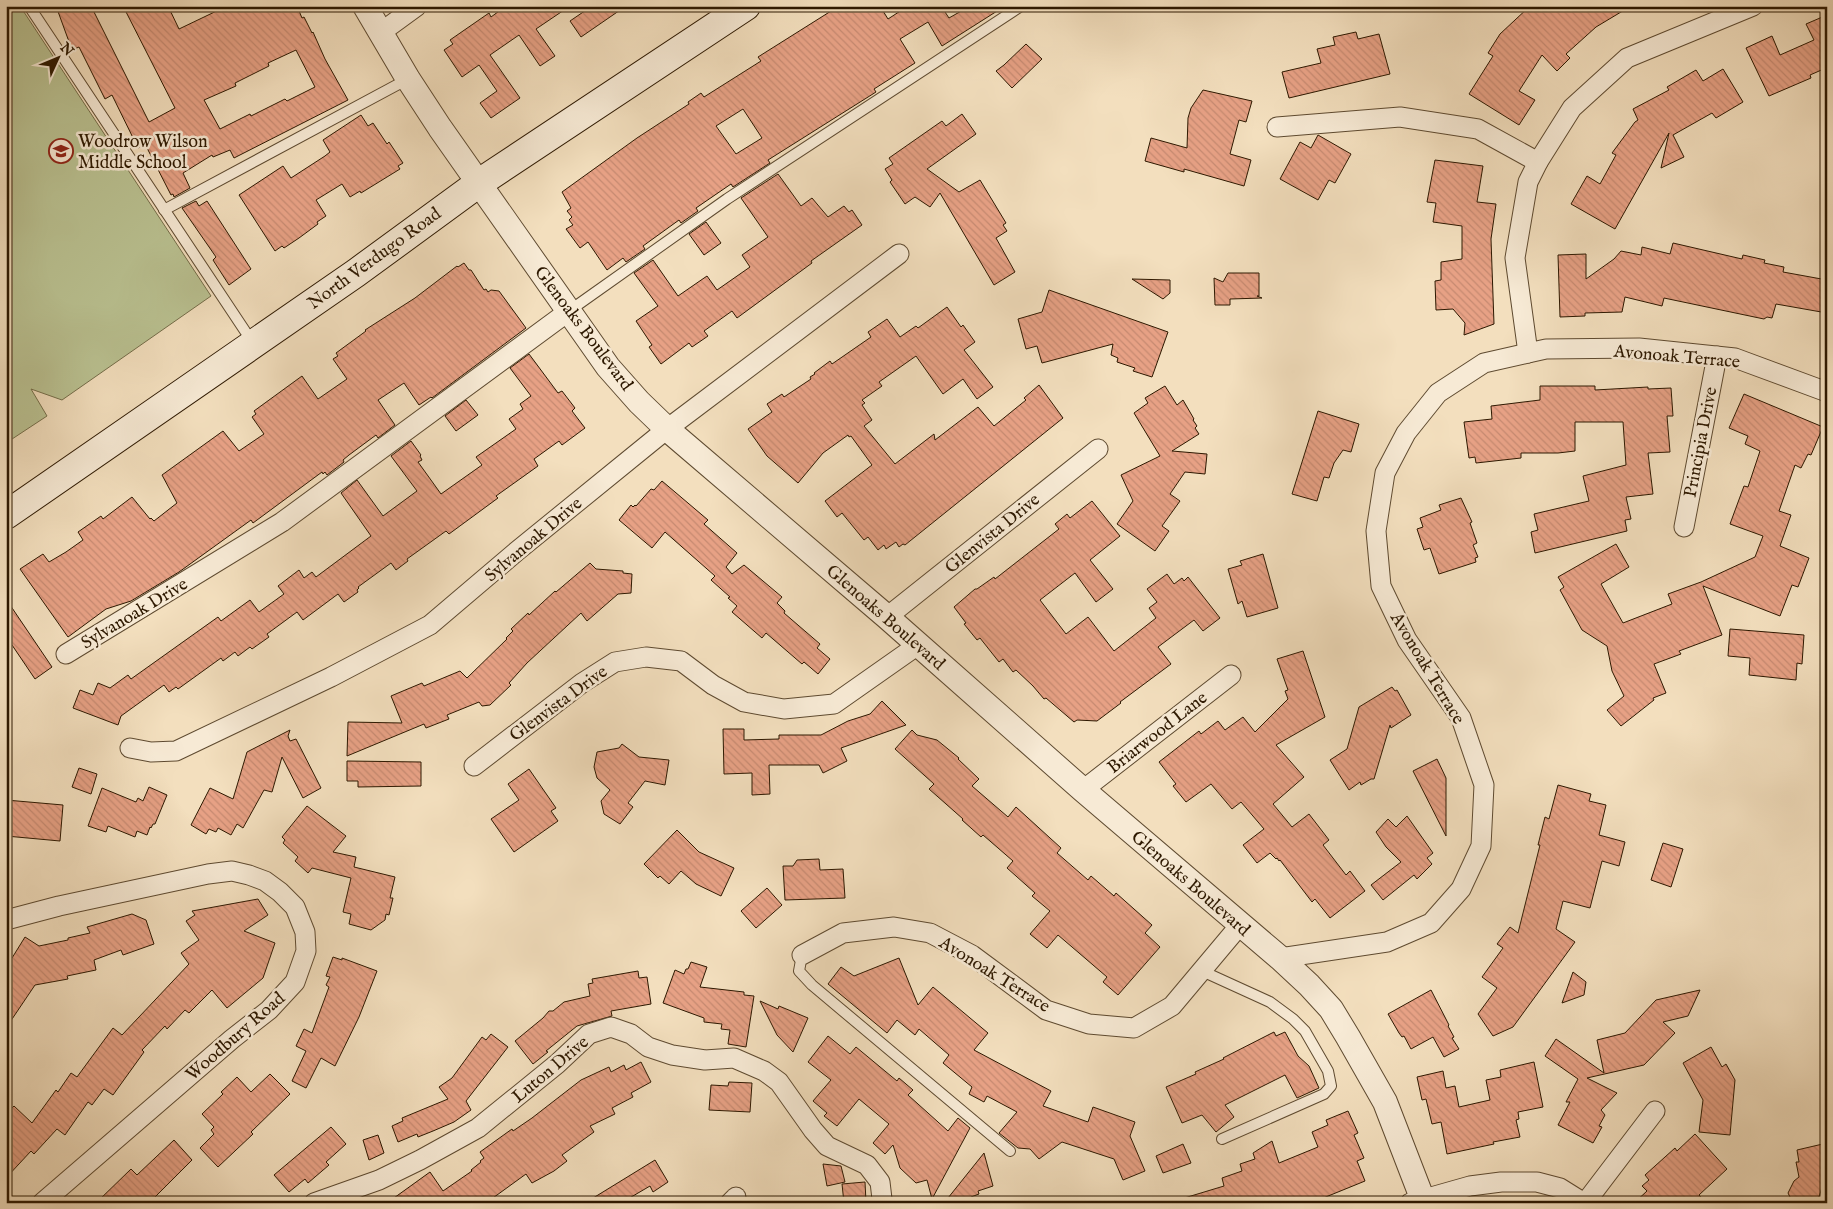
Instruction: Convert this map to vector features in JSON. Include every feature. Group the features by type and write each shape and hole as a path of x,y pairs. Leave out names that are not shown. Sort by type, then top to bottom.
{"main road":[{"name":"North Verdugo Road","path":"6,514 254,344 479,183 746,6"}],"street":[{"name":"Glenoaks Boulevard","path":"365,6 408,79 440,128 608,367 639,402 667,429 887,617 1083,790 1280,958 1331,1009 1385,1102 1419,1201"},
{"path":"380,32 417,6"},
{"path":"1528,353 1515,258 1528,182 1538,162 1572,108 1627,58 1753,6"},
{"path":"1277,127 1400,117 1478,129 1538,162"},
{"name":"Sylvanoak Drive","path":"130,748 151,752 176,751 331,677 430,625 517,551 667,429 899,254"},
{"name":"Sylvanoak Drive","path":"66,654 282,522 569,311"},
{"name":"Avonoak Terrace","path":"1280,958 1387,942 1430,924 1461,889 1481,846 1484,785 1462,718 1407,640 1381,586 1376,532 1385,473 1406,433 1438,393 1484,363 1528,353 1546,349 1639,348 1735,358 1827,392"},
{"name":"Principia Drive","path":"1684,527 1716,356"},
{"name":"Glenvista Drive","path":"887,617 1098,449"},
{"name":"Glenvista Drive","path":"474,766 582,683 615,662 646,656 681,662 713,686 744,702 784,709 834,704 918,645"},
{"name":"Briarwood Lane","path":"1083,790 1231,675"},
{"name":"Woodbury Road","path":"6,920 68,904 198,876 232,872 250,875 265,881 280,892 295,907 305,932 306,951 295,982 268,1010 232,1038 42,1203"},
{"name":"Avonoak Terrace","path":"802,955 843,933 894,927 930,933 972,955 1046,1010 1089,1024 1134,1028 1172,1006 1240,925"},
{"name":"Luton Drive","path":"314,1203 379,1180 478,1128 557,1064 589,1034 611,1027 631,1034 648,1047 672,1056 705,1060 734,1058 764,1071 779,1082 813,1130 827,1146 867,1165 880,1182 881,1203"},
{"path":"1419,1201 1470,1186 1501,1182 1537,1182 1560,1188 1584,1203 1655,1111"}],"lane":[{"path":"29,6 254,344"},
{"path":"569,311 727,199 1021,6"},
{"path":"164,210 408,79"},
{"path":"802,955 799,971 812,986 1010,1151"},
{"path":"1202,971 1270,1002 1293,1018 1305,1031 1328,1071 1331,1086 1324,1094 1222,1139"}],"green space":[{"name":"Woodrow Wilson Middle School","path":"6,6 20,6 211,296 62,400 31,389 47,416 6,443"}],"building":[{"path":"56,6 91,6 149,122 175,108 123,6 168,6 179,29 227,6 297,6 302,18 304,17 313,32 325,59 348,100 234,158 230,150 213,157 212,155 183,173 190,188 174,197 173,194 171,195 145,144 138,148 112,95 105,99 79,47 72,50","holes":["296,50 315,87 251,116 250,114 220,129 204,100 236,86 235,83 269,66 268,63"]},
{"path":"506,6 570,6 536,29 555,56 540,66 519,35 490,55 520,98 491,118 480,103 497,91 479,65 462,77 444,50 453,44 450,40 489,13 491,17"},
{"path":"592,6 626,6 581,37 570,21"},
{"path":"839,6 880,6 888,19 908,6 955,6 945,12 949,18 970,6 1005,6 942,46 928,22 900,39 915,63 874,89 876,92 768,160 770,163 733,187 731,184 696,208 698,211 681,223 679,220 643,246 645,249 626,262 623,258 607,270 588,242 580,248 566,229 573,225 569,220 572,217 567,211 571,208 562,192 637,138 689,104 688,102 701,93 704,97 761,61 758,57","holes":["743,109 762,138 736,154 716,126"]},
{"path":"1530,6 1631,6 1596,27 1566,54 1570,58 1557,71 1542,55 1519,91 1535,100 1519,125 1469,94 1493,56 1488,53 1500,34"},
{"path":"1827,15 1827,70 1826,68 1810,75 1811,78 1769,96 1746,48 1772,36 1780,55 1814,40 1806,24"},
{"path":"1356,32 1358,39 1379,34 1390,74 1289,98 1282,72 1321,63 1317,49 1335,45 1333,37"},
{"path":"1026,44 1042,59 1012,88 996,71"},
{"path":"1723,69 1743,102 1716,118 1712,113 1673,135 1684,157 1661,168 1669,133 1615,229 1571,204 1587,176 1600,184 1616,155 1612,153 1638,120 1633,109 1669,90 1667,87 1696,70 1703,81"},
{"path":"1203,90 1252,101 1246,122 1239,120 1230,154 1251,160 1244,186 1184,169 1184,172 1145,161 1151,138 1187,148 1188,118 1191,108"},
{"path":"962,114 976,134 927,169 959,192 980,180 1006,223 1003,225 1007,231 996,238 1015,272 994,285 940,193 930,207 915,197 905,204 890,182 892,180 885,169 893,164 889,158 942,121 946,126"},
{"path":"361,115 368,126 373,123 387,144 389,142 403,163 398,166 400,169 361,193 360,191 350,197 342,184 316,200 326,216 299,238 284,248 282,246 275,251 239,195 283,166 291,178 325,156 330,152 323,140"},
{"path":"1318,135 1351,154 1335,183 1329,180 1318,200 1280,179 1300,142 1311,148"},
{"path":"1435,160 1483,166 1477,202 1496,204 1491,239 1494,324 1464,335 1465,323 1453,309 1436,310 1435,281 1441,280 1441,262 1462,259 1462,226 1433,222 1436,203 1427,202"},
{"path":"778,174 801,206 812,198 828,217 844,206 849,212 852,210 862,225 811,261 812,263 737,318 732,311 704,331 708,336 692,347 689,343 661,364 649,347 652,345 636,321 658,306 634,273 653,260 678,296 707,276 717,290 750,267 742,255 768,237 741,198"},
{"path":"196,201 199,206 207,201 251,269 229,285 213,260 216,257 182,208"},
{"path":"706,222 721,243 704,255 689,234"},
{"path":"1673,243 1742,259 1743,255 1765,260 1764,263 1784,267 1783,272 1827,280 1827,313 1776,304 1772,318 1767,317 1764,319 1664,298 1662,306 1625,297 1622,312 1585,313 1585,316 1560,317 1558,255 1586,254 1586,279 1614,259 1621,251 1641,255 1642,247 1670,254"},
{"path":"464,263 484,290 486,289 488,292 491,290 499,291 526,328 432,398 419,405 404,383 378,400 395,425 378,438 376,435 349,455 343,460 344,462 327,475 325,472 323,474 322,472 253,523 251,520 179,572 131,601 106,609 68,637 20,569 43,554 49,562 66,552 83,540 78,532 101,516 103,519 132,497 150,519 154,521 177,503 162,475 223,431 239,451 264,434 252,417 256,414 254,411 302,376 318,399 347,379 333,359 338,356 336,353 365,330 415,298 457,266"},
{"path":"1228,273 1259,273 1259,296 1257,296 1262,298 1230,299 1230,305 1215,305 1214,278 1223,282"},
{"path":"1132,279 1170,280 1170,293 1163,299"},
{"path":"1049,290 1168,332 1152,377 1133,371 1135,368 1117,362 1118,358 1111,355 1113,344 1042,363 1037,346 1026,349 1018,319 1042,312"},
{"path":"947,307 961,327 963,325 975,342 964,350 993,387 977,399 963,379 943,394 916,356 879,382 882,386 862,400 865,403 862,405 872,420 864,426 895,464 934,434 935,440 978,407 994,426 1026,400 1024,398 1039,385 1063,418 905,545 903,544 899,547 896,542 886,549 884,545 878,550 868,537 864,540 842,513 837,517 825,501 872,465 851,436 849,437 848,435 823,453 798,483 767,456 748,429 772,412 767,404 782,394 784,397 811,379 810,377 814,373 830,361 832,364 871,337 868,332 887,319 900,337 916,326 918,328"},
{"path":"529,354 558,393 562,391 575,408 572,411 585,428 562,445 559,441 534,459 538,466 496,496 498,498 449,534 446,531 407,559 408,561 396,570 391,563 358,587 358,592 344,602 338,594 303,620 297,612 267,634 269,637 252,649 250,647 238,656 235,652 223,661 221,658 178,689 176,687 169,692 164,685 121,716 118,725 73,708 80,690 93,695 98,683 110,688 128,675 131,679 218,617 221,621 250,600 259,612 284,594 278,586 299,570 304,578 312,572 316,577 371,536 341,493 357,480 383,516 417,491 391,456 411,441 421,455 422,460 418,462 441,494 482,465 476,457 516,429 509,419 523,409 520,404 531,396 510,368"},
{"path":"1165,386 1177,405 1183,400 1194,419 1197,426 1195,428 1199,434 1172,451 1207,454 1205,474 1185,472 1170,494 1180,501 1162,526 1169,531 1155,551 1117,524 1133,501 1121,475 1160,456 1134,413 1148,403 1145,398"},
{"path":"1540,386 1595,386 1595,390 1648,387 1648,389 1671,388 1673,416 1667,416 1670,452 1648,453 1653,494 1626,497 1631,519 1625,520 1627,531 1535,553 1531,532 1538,530 1534,514 1589,501 1583,476 1626,465 1623,422 1575,422 1575,451 1521,453 1521,458 1476,463 1475,457 1469,458 1464,422 1492,419 1491,406 1540,400"},
{"path":"1744,394 1823,427 1811,455 1808,454 1801,468 1795,465 1779,511 1791,515 1780,546 1809,558 1798,587 1792,585 1780,616 1703,586 1722,635 1679,651 1681,654 1654,664 1666,693 1653,698 1654,700 1621,726 1607,710 1624,696 1612,671 1607,646 1582,630 1560,590 1564,587 1558,577 1616,544 1629,567 1601,584 1623,623 1672,604 1668,594 1701,582 1755,557 1763,536 1730,524 1744,486 1748,487 1760,451 1745,444 1748,436 1729,428"},
{"path":"466,400 478,415 456,431 445,416"},
{"path":"1318,411 1359,424 1351,452 1343,450 1334,463 1329,478 1324,477 1317,501 1292,494"},
{"path":"662,481 708,520 704,524 737,553 726,567 732,574 744,565 782,597 777,603 785,611 784,613 820,644 817,648 830,659 818,674 804,662 802,664 766,633 762,638 732,612 737,606 711,580 715,576 665,532 652,548 619,520 631,505 633,507 636,506 651,489 654,490"},
{"path":"1461,498 1472,522 1470,523 1477,543 1473,545 1478,557 1475,558 1476,562 1439,574 1430,548 1424,550 1417,529 1423,527 1420,518 1441,510 1439,505"},
{"path":"1092,501 1120,536 1090,560 1113,589 1096,602 1075,573 1040,600 1066,634 1088,617 1114,651 1156,618 1149,608 1157,602 1147,589 1167,574 1174,584 1182,578 1184,581 1188,577 1220,618 1203,631 1194,620 1158,647 1171,664 1097,721 1077,720 1074,722 1046,698 1044,699 1016,670 1013,672 1003,659 999,662 980,638 977,640 964,624 966,623 954,607 975,589 994,577 995,579 1059,529 1055,524 1067,514 1070,518"},
{"path":"1263,554 1278,608 1247,617 1242,601 1238,604 1228,569 1242,565 1240,561"},
{"path":"590,563 596,569 623,571 623,573 632,574 631,593 618,594 587,621 581,613 527,663 509,683 511,685 490,705 482,706 479,702 447,715 449,719 426,728 424,724 347,756 348,722 402,723 391,696 422,683 424,686 460,671 467,678 507,639 513,631 511,629 528,613 529,615"},
{"path":"6,599 52,667 35,679 12,645 6,650"},
{"path":"1730,629 1804,635 1802,664 1797,663 1796,680 1749,675 1750,658 1728,656"},
{"path":"1303,651 1325,717 1276,745 1304,777 1273,804 1292,827 1309,814 1329,840 1323,845 1346,875 1350,871 1365,891 1330,918 1315,899 1312,902 1280,860 1270,853 1257,863 1243,845 1264,829 1241,802 1232,809 1211,784 1186,802 1173,786 1176,784 1159,762 1199,731 1201,734 1218,721 1225,730 1243,717 1255,732 1288,699 1285,691 1288,690 1277,659"},
{"path":"1392,687 1395,691 1397,690 1411,715 1391,728 1390,725 1374,779 1361,785 1360,782 1349,790 1330,760 1347,749 1359,707"},
{"path":"882,701 906,725 841,748 847,761 823,773 819,765 769,765 770,794 752,795 752,773 724,774 723,729 744,729 744,740 779,739 779,735 821,735 848,721 870,714"},
{"path":"290,730 288,736 290,741 296,739 321,788 303,798 282,757 272,792 264,790 243,828 237,824 231,835 218,828 216,832 209,829 206,834 191,825 210,788 233,799 247,752"},
{"path":"912,730 917,735 937,740 959,758 979,779 972,786 1008,817 1016,807 1061,848 1057,853 1088,880 1091,876 1114,896 1116,893 1152,925 1145,933 1160,947 1118,995 1103,982 1107,977 1058,935 1047,948 1030,934 1050,911 1032,896 1035,893 1007,868 1013,861 983,835 981,837 929,789 934,784 895,749"},
{"path":"622,744 639,757 669,760 665,785 645,781 628,803 633,807 620,824 604,814 601,801 610,790 597,778 594,767 597,752 619,748"},
{"path":"1437,759 1446,778 1446,836 1413,771"},
{"path":"347,761 421,762 421,786 358,787 358,781 347,781"},
{"path":"79,768 97,774 91,794 72,787"},
{"path":"529,769 556,808 551,811 558,821 514,852 491,819 519,800 508,784"},
{"path":"1558,785 1591,794 1589,801 1606,805 1599,835 1625,842 1619,866 1602,861 1590,908 1563,901 1556,929 1575,942 1513,1027 1493,1036 1478,1014 1497,988 1482,977 1503,948 1497,944 1510,927 1518,933 1545,817 1549,819"},
{"path":"149,787 167,795 155,824 150,827 147,835 137,831 135,837 108,826 106,832 88,826 102,788 136,802 138,798 143,801"},
{"path":"6,800 63,805 60,841 6,836"},
{"path":"307,806 346,836 333,852 356,857 354,867 395,877 390,898 393,898 389,915 386,914 385,920 371,930 349,924 351,914 343,912 351,878 312,868 308,873 295,861 298,857 283,843 285,840 282,837"},
{"path":"1407,816 1433,853 1427,858 1432,864 1417,879 1414,875 1383,900 1371,885 1401,862 1386,847 1376,832 1388,819 1396,827"},
{"path":"677,830 699,852 734,868 721,896 696,884 681,871 669,884 660,876 658,878 644,864"},
{"path":"1663,843 1683,849 1671,887 1651,880"},
{"path":"819,859 820,870 843,869 845,898 785,900 783,866 793,866 797,860"},
{"path":"767,888 782,905 756,928 741,911"},
{"path":"258,899 268,915 244,931 275,943 263,978 227,1008 212,990 189,1013 185,1010 167,1029 165,1026 142,1050 144,1052 113,1095 104,1089 92,1105 88,1102 65,1135 57,1129 34,1154 31,1151 6,1178 6,1114 14,1106 32,1123 71,1073 77,1077 113,1028 122,1035 189,964 181,953 199,940 186,921 195,915 192,911"},
{"path":"132,914 146,920 154,944 123,955 121,950 94,960 96,970 67,976 68,979 35,985 6,1028 6,954 12,958 25,937 39,946 68,940 68,938 90,933 87,927"},
{"path":"333,957 342,960 342,958 377,971 359,1017 335,1066 321,1058 306,1088 292,1081 306,1051 296,1046 304,1029 312,1033 329,987 326,985 330,977 326,976"},
{"path":"899,958 918,1005 933,987 988,1033 974,1050 1051,1091 1043,1106 1088,1122 1093,1107 1135,1122 1130,1136 1145,1171 1123,1180 1114,1159 1062,1142 1039,1159 1030,1149 1018,1148 999,1133 1017,1112 987,1096 984,1102 969,1094 972,1087 943,1063 949,1055 919,1029 915,1035 897,1020 887,1033 828,984 841,967 854,976"},
{"path":"691,962 707,967 700,987 744,992 744,995 754,996 746,1047 728,1044 730,1030 721,1029 722,1024 704,1022 704,1018 663,1003 675,970 684,974"},
{"path":"638,971 639,978 647,977 651,1004 611,1011 612,1016 577,1026 533,1064 515,1041 549,1011 553,1011 564,1002 590,996 588,984 593,983 592,979"},
{"path":"1573,972 1586,982 1584,995 1562,1003"},
{"path":"1431,990 1449,1025 1454,1037 1452,1038 1459,1049 1444,1057 1433,1037 1411,1049 1388,1014"},
{"path":"1700,990 1688,1016 1663,1022 1675,1033 1644,1065 1587,1078 1617,1093 1601,1110 1605,1115 1599,1126 1602,1127 1593,1143 1558,1125 1570,1102 1566,1102 1578,1079 1545,1056 1556,1039 1604,1073 1597,1040 1625,1033 1656,1000"},
{"path":"760,1001 778,1009 779,1006 808,1018 793,1052 777,1035"},
{"path":"1274,1032 1276,1036 1285,1032 1298,1056 1309,1066 1319,1088 1297,1098 1285,1075 1225,1105 1234,1117 1216,1132 1202,1115 1182,1123 1166,1087 1196,1074 1195,1072 1224,1059"},
{"path":"491,1034 508,1047 466,1101 471,1110 454,1122 418,1137 417,1134 398,1142 392,1126 403,1121 402,1118 448,1099 439,1087 452,1078 482,1037 486,1040"},
{"path":"828,1036 850,1054 856,1047 897,1081 899,1078 913,1090 908,1095 948,1131 958,1118 970,1128 932,1199 927,1180 916,1183 900,1168 893,1145 885,1154 873,1143 889,1124 859,1099 837,1126 824,1116 827,1113 813,1101 831,1080 808,1062"},
{"path":"1711,1047 1722,1067 1726,1064 1735,1080 1730,1135 1699,1132 1703,1100 1683,1063"},
{"path":"641,1062 651,1082 631,1093 633,1097 612,1108 615,1114 590,1126 594,1132 562,1155 567,1161 554,1171 532,1183 526,1174 486,1203 387,1203 430,1172 443,1191 472,1171 481,1162 484,1158 480,1152 512,1129 513,1131 532,1118 581,1080 609,1067 611,1072 624,1065 626,1070"},
{"path":"1534,1062 1543,1107 1518,1112 1519,1119 1516,1120 1520,1137 1447,1154 1441,1122 1432,1124 1426,1099 1422,1100 1417,1077 1443,1071 1446,1088 1455,1086 1459,1107 1490,1100 1486,1080 1501,1077 1500,1070"},
{"path":"270,1074 290,1094 251,1132 253,1134 218,1167 200,1148 214,1134 211,1130 214,1127 202,1114 223,1094 221,1092 237,1077 251,1092"},
{"path":"729,1082 752,1083 750,1112 709,1110 711,1085 728,1086"},
{"path":"1348,1111 1358,1133 1354,1135 1364,1158 1357,1161 1365,1181 1311,1203 1182,1203 1181,1199 1224,1186 1222,1178 1242,1171 1240,1164 1255,1159 1253,1153 1272,1141 1279,1163 1318,1147 1312,1132 1328,1125 1326,1120"},
{"path":"331,1127 346,1144 326,1162 329,1165 308,1183 305,1179 289,1192 274,1175"},
{"path":"1695,1134 1727,1169 1699,1195 1706,1203 1634,1203 1647,1191 1642,1186 1649,1180 1645,1175 1675,1148 1677,1151"},
{"path":"378,1135 384,1153 369,1160 363,1140"},
{"path":"174,1140 192,1160 149,1203 96,1203 131,1169 137,1175"},
{"path":"1827,1143 1827,1172 1817,1203 1793,1203 1788,1193 1794,1181 1799,1177 1796,1162 1799,1162 1797,1150"},
{"path":"1183,1144 1191,1163 1163,1173 1156,1156"},
{"path":"984,1153 993,1186 978,1191 979,1194 971,1197 972,1200 963,1203 944,1203"},
{"path":"655,1160 668,1182 653,1192 650,1186 621,1203 585,1203"},
{"path":"823,1164 841,1166 845,1182 827,1186"},
{"path":"865,1182 866,1202 844,1203 842,1184"}],"place":[{"name":"Woodrow Wilson Middle School","path":"61,151"}]}
